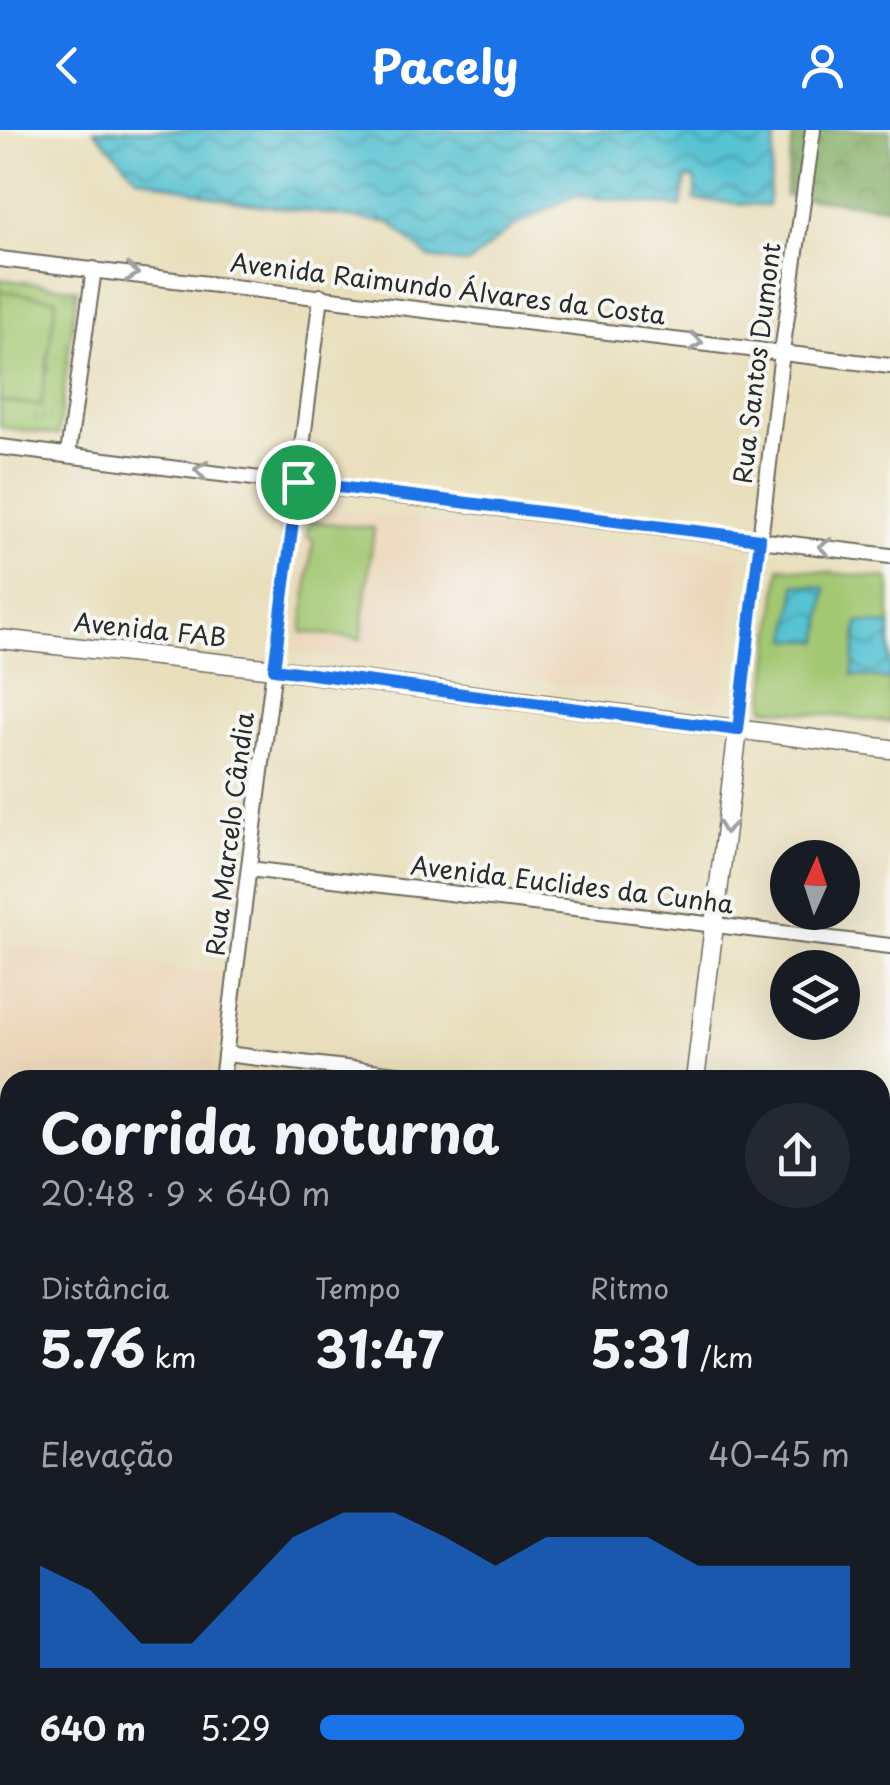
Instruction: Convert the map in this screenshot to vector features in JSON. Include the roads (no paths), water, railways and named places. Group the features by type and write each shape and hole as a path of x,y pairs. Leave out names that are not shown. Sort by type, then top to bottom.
{"main road":[{"name":"Avenida FAB","path":"0,639 274,669 890,749"},
{"name":"Rua Santos Dumont","path":"696,1070 738,730"}],"street":[{"name":"Rua Santos Dumont","path":"738,730 782,352 813,130"},
{"name":"Avenida Raimundo Álvares da Costa","path":"0,258 890,366"},
{"path":"68,454 94,268"},
{"name":"Rua Marcelo Cândia","path":"223,1070 322,296"},
{"path":"0,447 890,556"},
{"name":"Avenida Euclides da Cunha","path":"248,869 890,946"},
{"path":"225,1054 363,1070"}],"water":[{"path":"94,130 776,130 768,206 695,200 695,179 686,178 681,207 574,196 511,228 468,264 429,258 391,223 231,201 137,177"},
{"path":"796,584 826,588 820,642 789,639"},
{"path":"858,622 890,625 890,680 852,675"}]}
